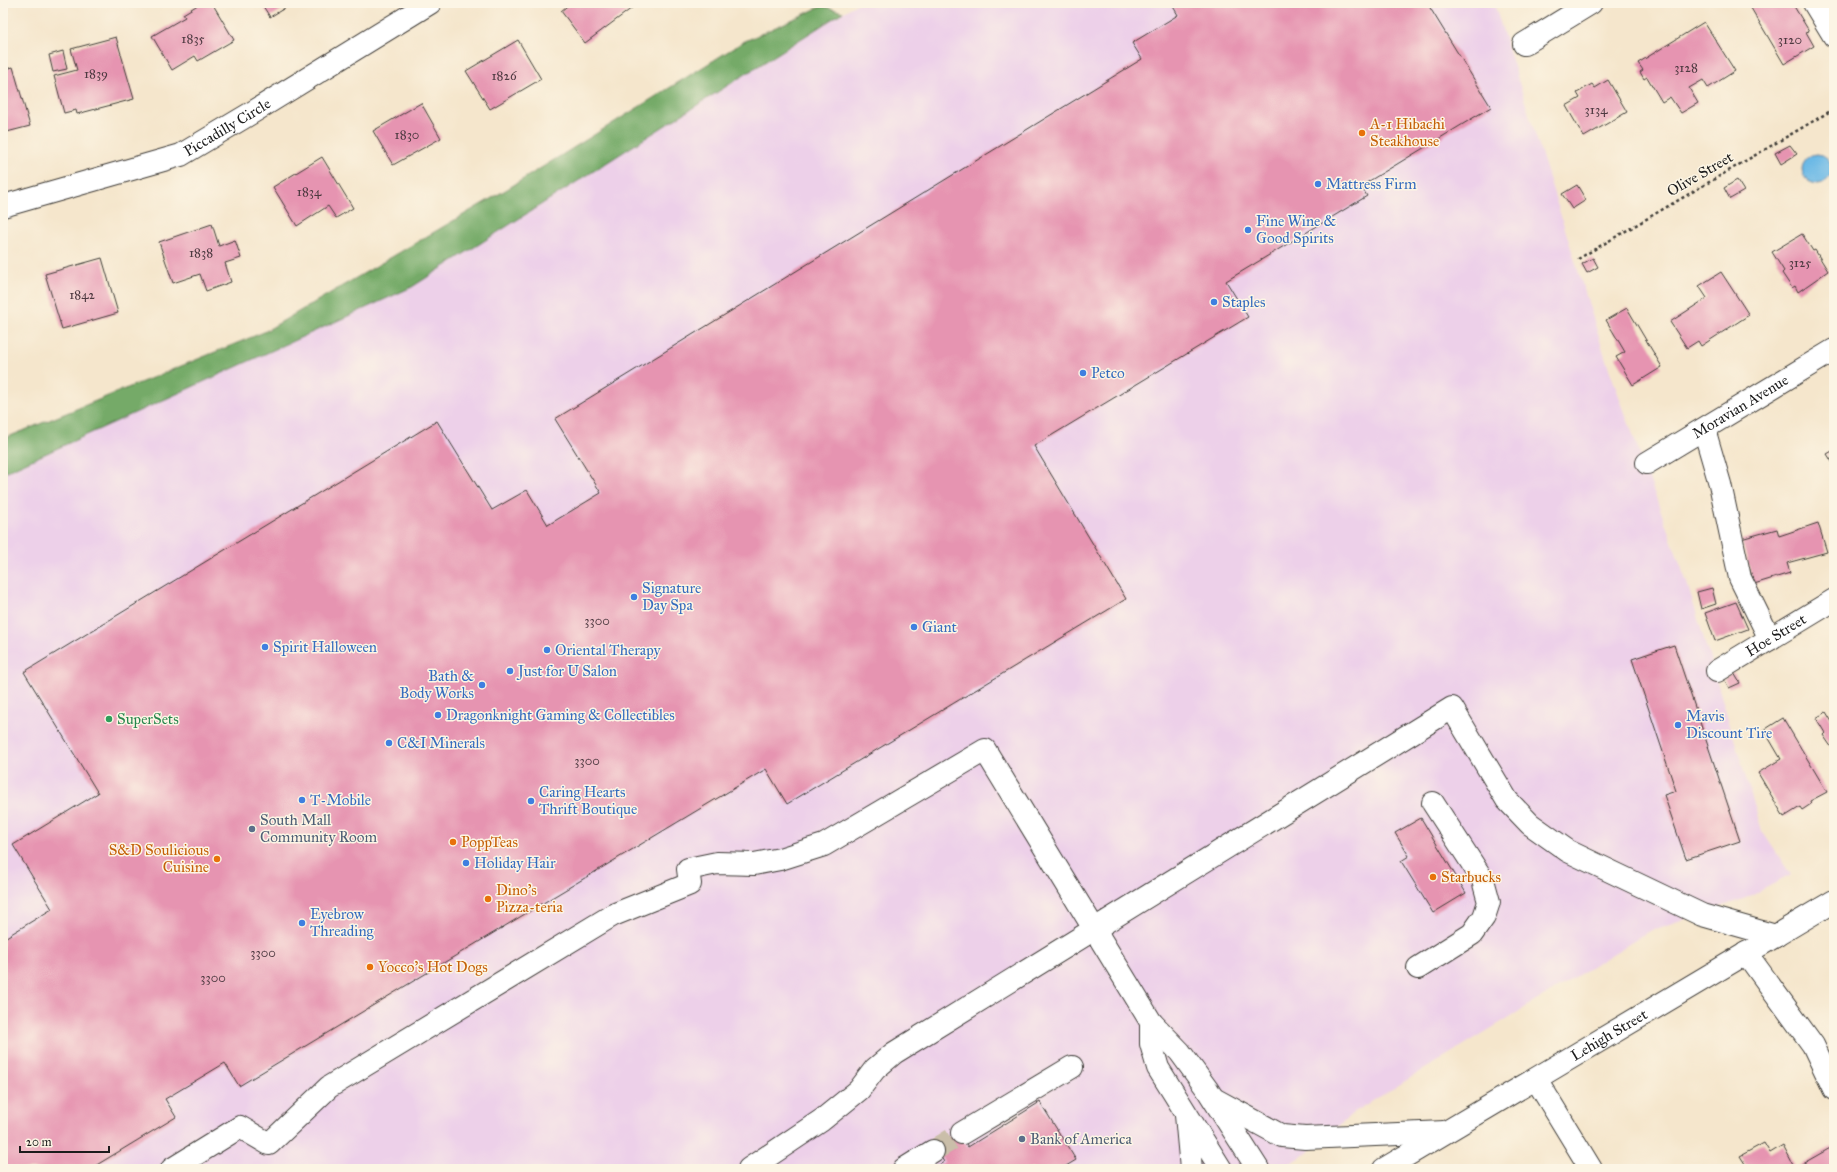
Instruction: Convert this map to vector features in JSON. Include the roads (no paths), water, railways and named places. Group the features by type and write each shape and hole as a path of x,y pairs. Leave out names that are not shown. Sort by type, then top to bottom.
{"main road":[{"name":"Piccadilly Circle","path":"3,206 181,155 430,3"},
{"path":"1524,44 1591,3"},
{"path":"1814,3 1834,36"},
{"name":"Moravian Avenue","path":"1647,463 1834,350"},
{"path":"1704,429 1720,484 1740,578 1770,639"},
{"name":"Hoe Street","path":"1717,670 1834,600"},
{"path":"750,1169 822,1120 859,1090 876,1068 887,1057 1452,708 1507,800 1530,824 1568,851 1702,914 1776,936"},
{"path":"172,1169 240,1127 269,1144 329,1087 612,915 690,884 688,869 717,863 754,864 780,859 824,845 985,750 1151,1022 1180,1052 1213,1099 1258,1169"},
{"path":"1418,968 1472,934 1484,917 1489,902 1483,880 1433,803"},
{"name":"Lehigh Street","path":"1384,1169 1834,901"},
{"path":"1746,953 1813,1045 1834,1089"},
{"path":"1151,1022 1151,1044 1158,1068 1221,1169"},
{"path":"962,1133 1072,1066"},
{"path":"1536,1079 1591,1169"},
{"path":"1213,1099 1282,1136 1305,1138 1445,1132"},
{"path":"1185,1112 1191,1169"},
{"path":"904,1169 933,1151"}],"water":[{"path":"1817,154 1828,158 1832,169 1828,180 1817,184 1806,180 1802,169 1806,158"}],"tunnel":[{"path":"933,1151 962,1133"}],"place":[{"name":"A-1 Hibachi Steakhouse","path":"1362,133"},
{"name":"Mattress Firm","path":"1318,184"},
{"name":"Fine Wine & Good Spirits","path":"1248,230"},
{"name":"Staples","path":"1214,302"},
{"name":"Petco","path":"1083,373"},
{"name":"Signature Day Spa","path":"634,597"},
{"name":"Giant","path":"914,627"},
{"name":"Spirit Halloween","path":"265,647"},
{"name":"Oriental Therapy","path":"547,650"},
{"name":"Just for U Salon","path":"510,671"},
{"name":"Bath & Body Works","path":"482,685"},
{"name":"Dragonknight Gaming & Collectibles","path":"438,715"},
{"name":"SuperSets","path":"109,719"},
{"name":"Mavis Discount Tire","path":"1678,725"},
{"name":"C&I Minerals","path":"389,743"},
{"name":"T-Mobile","path":"302,800"},
{"name":"Caring Hearts Thrift Boutique","path":"531,801"},
{"name":"South Mall Community Room","path":"252,829"},
{"name":"PoppTeas","path":"453,842"},
{"name":"S&D Soulicious Cuisine","path":"217,859"},
{"name":"Holiday Hair","path":"466,863"},
{"name":"Starbucks","path":"1433,877"},
{"name":"Dino's Pizza-teria","path":"488,899"},
{"name":"Eyebrow Threading","path":"302,923"},
{"name":"Yocco's Hot Dogs","path":"370,967"},
{"name":"Bank of America","path":"1022,1139"}]}
